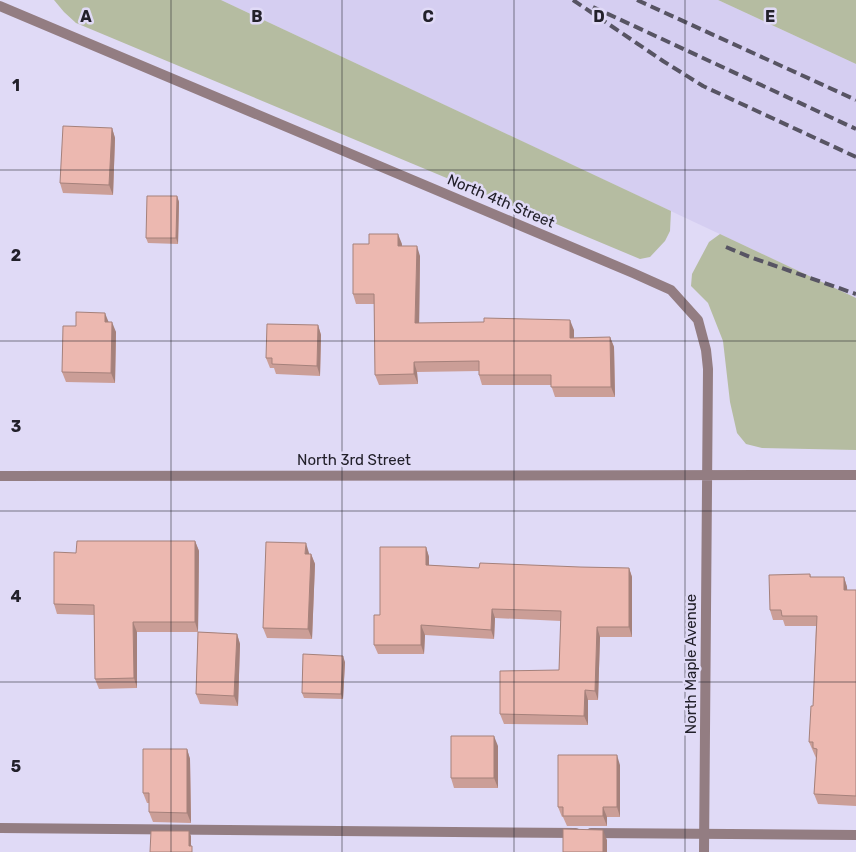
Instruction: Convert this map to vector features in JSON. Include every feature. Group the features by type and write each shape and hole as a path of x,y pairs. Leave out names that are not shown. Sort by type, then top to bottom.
{"street":[{"path":"0,5 3,0"},
{"name":"North 4th Street","path":"0,5 671,290 698,320 706,350 708,476"},
{"path":"708,476 856,475"},
{"name":"North 3rd Street","path":"0,476 708,476"},
{"name":"North Maple Avenue","path":"704,852 708,476"},
{"path":"0,828 856,835"}],"shaded area":[{"path":"221,0 718,0 856,64 856,298"}],"green space":[{"path":"54,0 221,0 671,211 670,231 665,241 650,257 640,259 76,23"},
{"path":"718,0 856,0 856,64"},
{"path":"720,234 856,298 856,450 762,448 746,444 737,433 730,402 723,341 708,303 691,286 692,274 709,242"}],"building":[{"path":"63,126 112,128 109,185 60,183"},
{"path":"147,196 177,196 176,238 146,238"},
{"path":"369,234 398,234 398,246 417,246 415,323 484,322 484,318 570,320 570,338 610,337 611,387 551,387 551,375 479,375 479,361 414,362 414,374 375,375 374,294 353,294 353,244 369,244"},
{"path":"76,312 105,313 105,322 112,322 111,373 62,372 63,326 76,326"},
{"path":"267,324 318,325 317,366 272,364 272,358 266,358"},
{"path":"77,541 195,541 195,622 133,622 134,678 95,679 94,605 54,604 54,552 76,553"},
{"path":"266,542 306,543 305,554 311,554 308,629 263,628"},
{"path":"380,547 426,547 426,565 479,568 480,563 629,568 629,627 597,627 595,691 585,690 584,716 500,714 500,671 559,670 561,611 492,609 491,630 421,625 421,645 374,645 374,615 380,615"},
{"path":"810,574 810,577 844,577 844,590 856,590 856,796 814,794 817,749 813,748 813,742 809,742 811,706 813,706 817,616 782,616 781,610 770,610 769,575"},
{"path":"198,632 237,634 234,696 196,694"},
{"path":"303,654 343,656 341,694 302,693"},
{"path":"451,736 494,736 494,778 451,778"},
{"path":"143,749 187,749 187,813 149,812 149,793 143,793"},
{"path":"558,755 617,755 617,807 603,807 603,816 563,816 563,807 558,807"},
{"path":"563,829 603,830 603,852 563,852"},
{"path":"151,831 189,831 189,846 192,846 192,852 150,852"}],"railway":[{"path":"573,0 703,86 856,157"},
{"path":"637,0 856,100"},
{"path":"593,7 856,129"},
{"path":"726,247 856,294"}]}
